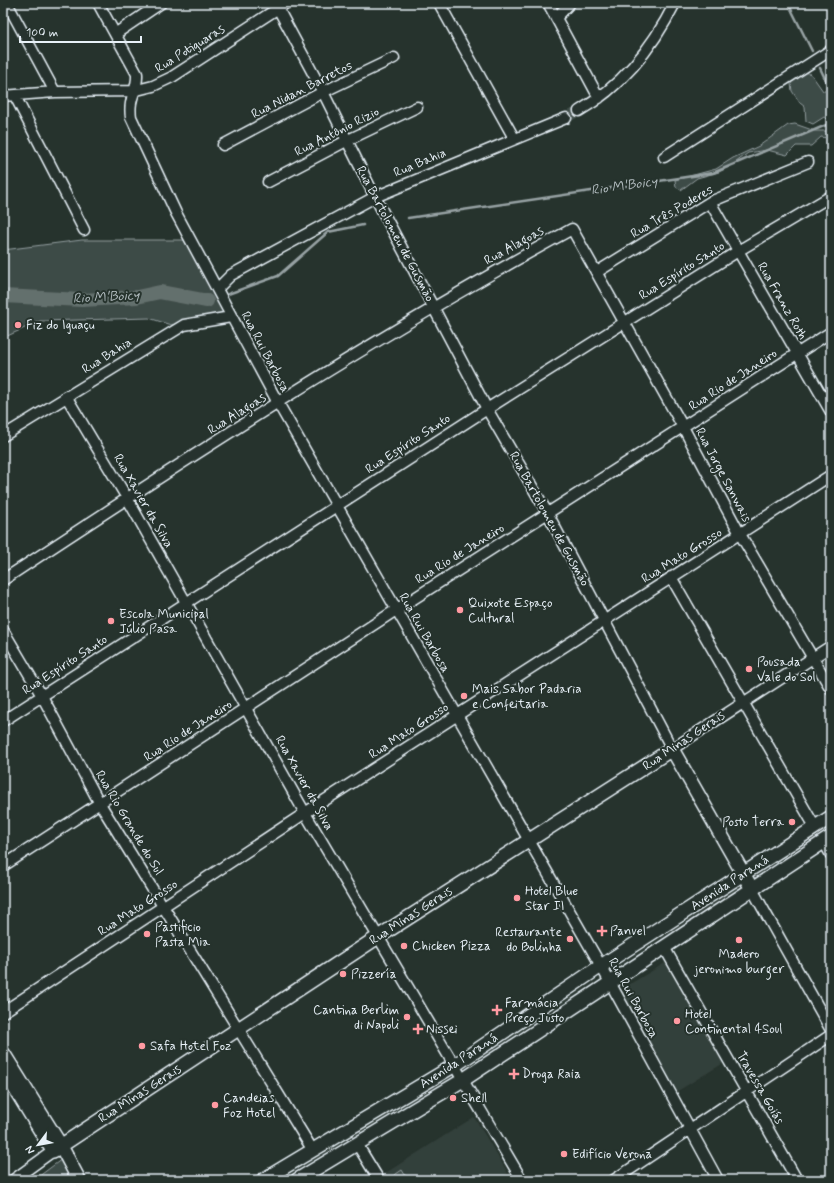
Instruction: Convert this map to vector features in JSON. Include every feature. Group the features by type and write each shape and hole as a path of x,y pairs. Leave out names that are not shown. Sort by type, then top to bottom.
{"main road":[{"name":"Rua Minas Gerais","path":"57,1148 378,938 672,749"},
{"name":"Rua Bartolomeu de Gusmão","path":"672,749 752,889"},
{"name":"Avenida Paraná","path":"263,1180 312,1149 455,1065 601,966 744,875 831,817"},
{"name":"Avenida Paraná","path":"300,1179 463,1080 827,839"},
{"path":"3,1053 57,1148"},
{"path":"3,1069 79,1180"}],"street":[{"path":"7,3 55,92"},
{"name":"Rua Rui Barbosa","path":"98,3 137,74 137,82 129,105 131,117 176,213 278,403 528,842 601,966 691,1128 718,1180"},
{"path":"115,34 161,3"},
{"path":"439,3 514,138"},
{"path":"548,3 599,98"},
{"path":"556,18 570,3"},
{"path":"579,111 599,98 623,79 664,25 675,3"},
{"name":"Rua Potiguaras","path":"3,96 55,92 133,91 153,86 172,77 280,5"},
{"name":"Rua Bartolomeu de Gusmão","path":"280,5 375,197 487,409 548,514 672,749"},
{"path":"664,156 831,50"},
{"name":"Rua Nidan Barretos","path":"223,146 324,92 394,58"},
{"path":"15,96 84,230"},
{"name":"Rua Antônio Rizio","path":"268,182 348,140 417,107"},
{"name":"Rua Bahia","path":"217,289 231,275 375,197 514,138 562,120"},
{"name":"Rua Três Poderes","path":"597,272 710,202 808,162"},
{"name":"Rua Espírito Santo","path":"3,721 487,409 738,251 831,196"},
{"name":"Rua Franz Roth","path":"710,202 831,412"},
{"name":"Rua Alagoas","path":"3,580 127,498 278,403 434,307 572,229"},
{"name":"Rua Jorge Sanwais","path":"572,229 683,427 740,534 831,689"},
{"name":"Rua Bahia","path":"3,436 184,325 232,317"},
{"name":"Rua Rio de Janeiro","path":"3,866 396,610 831,332"},
{"name":"Rua Xavier da Silva","path":"66,396 127,498 305,813 522,1180"},
{"name":"Rua Mato Grosso","path":"3,1012 165,907 305,813 831,475"},
{"path":"671,577 815,827"},
{"name":"Rua Rio Grande do Sul","path":"3,630 42,696 100,802 312,1149"},
{"name":"Rua Minas Gerais","path":"672,749 831,646"},
{"path":"827,839 831,855"},
{"name":"Rua Bartolomeu de Gusmão","path":"752,889 831,1030"},
{"name":"Travessa Goiás","path":"664,947 797,1180"},
{"path":"614,1180 831,1035"},
{"path":"357,1144 379,1180"},
{"name":"Rua Minas Gerais","path":"13,1180 57,1148"}],"shaded area":[{"path":"805,72 811,74 823,91 829,91 831,86 831,121 824,117 813,124 806,121 805,107 800,103 792,91 791,84 793,77"},
{"path":"795,124 815,131 831,131 831,143 827,138 821,137 811,146 796,146 787,155 767,150 748,153 731,166 719,172 697,178 681,190 676,187 675,180 716,169 733,158 759,146 788,125"},
{"path":"82,240 184,240 224,313 171,325 149,318 40,321 3,338 3,250"},
{"path":"670,960 727,1061 676,1092 620,990"},
{"path":"474,1117 508,1173 498,1180 388,1180 384,1174"},
{"path":"62,1159 74,1180 34,1180"},
{"path":"402,1170 408,1180 391,1180 390,1178"}],"waterway":[{"path":"788,3 812,51"},
{"path":"820,68 831,91"},
{"name":"Rio M'Boicy","path":"408,218 713,173 831,123"},
{"name":"Rio M'Boicy","path":"228,294 278,276 328,232 363,225"},
{"name":"Rio M'Boicy","path":"3,296 82,300 137,297 160,292 207,301"}],"tunnel":[{"path":"566,118 579,111"}],"place":[{"name":"Fiz do Iguaçu","path":"18,325"},
{"name":"Quixote Espaço Cultural","path":"460,610"},
{"name":"Escola Municipal Júlio Pasa","path":"111,621"},
{"name":"Pousada Vale do Sol","path":"749,669"},
{"name":"Mais Sabor Padaria e Confeitaria","path":"464,696"},
{"name":"Posto Terra","path":"792,822"},
{"name":"Hotel Blue Star II","path":"517,898"},
{"name":"Panvel","path":"602,931"},
{"name":"Pastificio Pasta Mia","path":"147,934"},
{"name":"Restaurante do Bolinha","path":"570,939"},
{"name":"Madero jeronimo burger","path":"739,940"},
{"name":"Chicken Pizza","path":"404,946"},
{"name":"Pizzería","path":"343,974"},
{"name":"Farmácia Preço Justo","path":"497,1010"},
{"name":"Cantina Berlim di Napoli","path":"407,1017"},
{"name":"Hotel Continental 4Soul","path":"677,1021"},
{"name":"Nissei","path":"418,1029"},
{"name":"Safa Hotel Foz","path":"142,1046"},
{"name":"Droga Raia","path":"514,1074"},
{"name":"Shell","path":"453,1098"},
{"name":"Candeias Foz Hotel","path":"215,1105"},
{"name":"Edifício Verona","path":"564,1154"}]}
